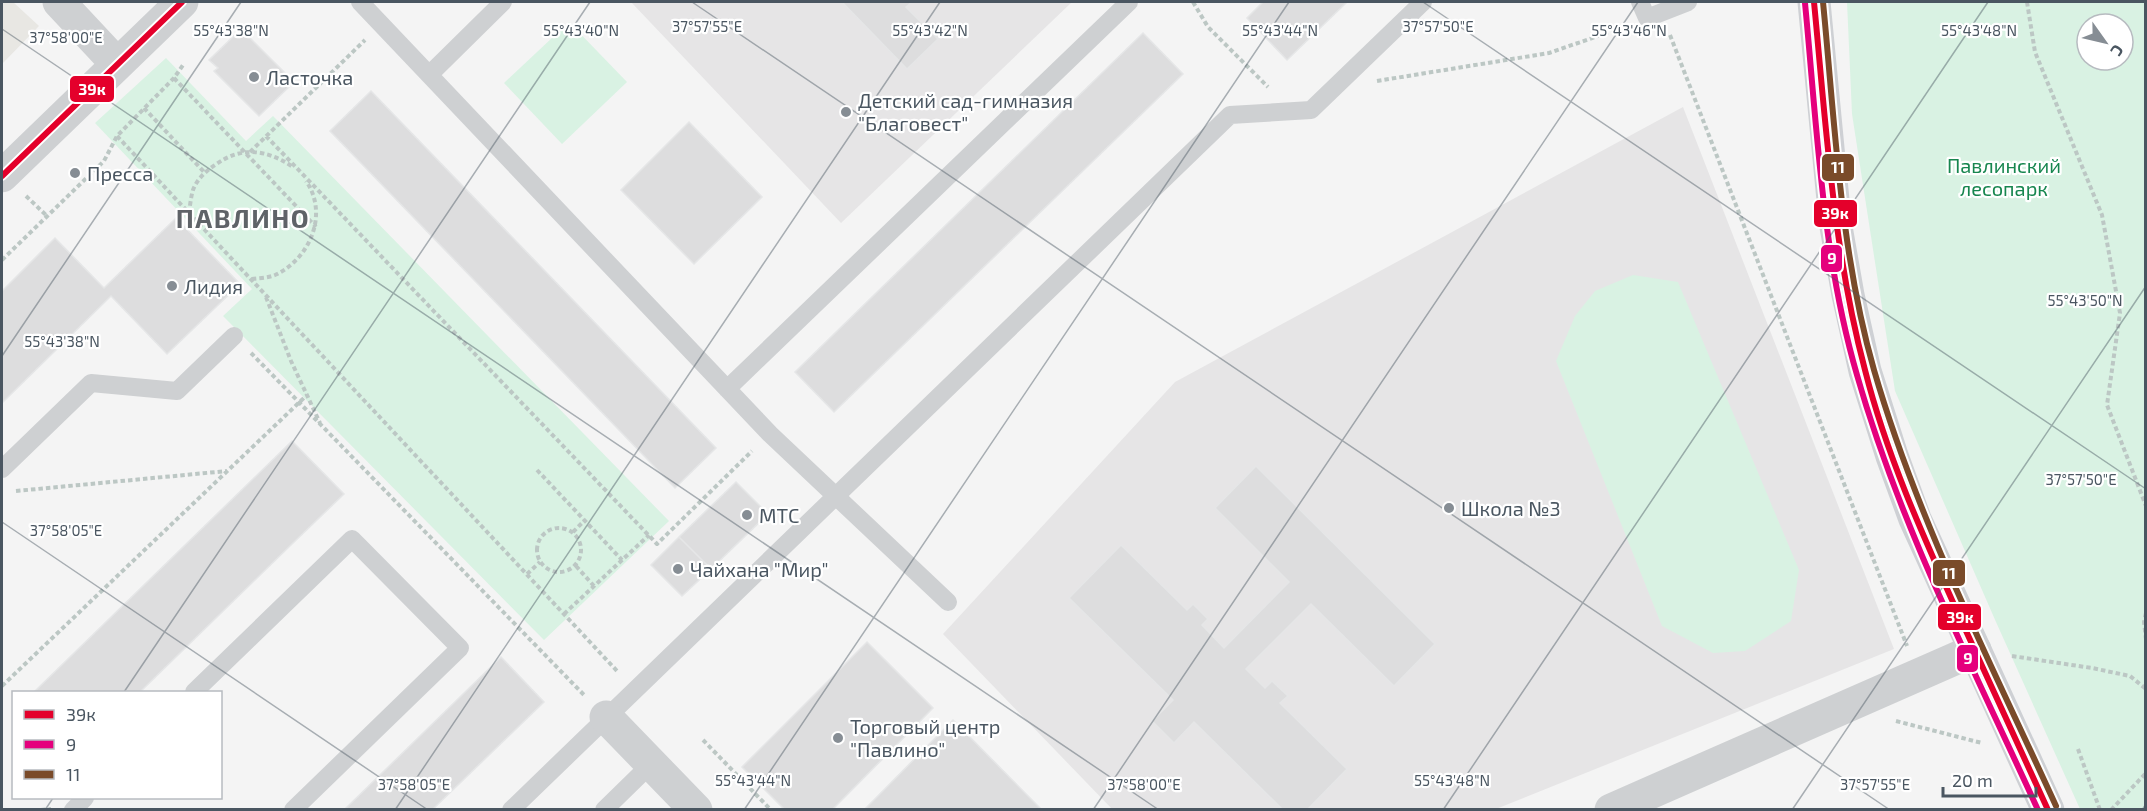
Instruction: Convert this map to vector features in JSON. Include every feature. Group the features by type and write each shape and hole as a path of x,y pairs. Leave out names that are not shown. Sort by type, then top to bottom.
{"main road":[{"path":"1814,2 1835,221 1848,295 1865,370 1915,519 2048,810"}],"street":[{"path":"59,2 117,64"},
{"path":"2,176 182,2"},
{"path":"1611,810 1976,650"},
{"path":"606,717 696,810"}],"lane":[{"path":"360,2 770,434 948,602"},
{"path":"430,74 503,2"},
{"path":"727,389 1129,2"},
{"path":"511,810 1230,115 1311,110 1423,2"},
{"path":"1640,2 1652,17 1688,2"},
{"path":"2,469 91,383 177,391 234,336"},
{"path":"196,691 352,539 460,648 293,810"},
{"path":"604,810 651,764"},
{"path":"72,810 84,799"}],"path":[{"path":"1193,2 1208,27 1292,111"},
{"path":"2027,2 2036,52 2102,215 2120,313 2107,405 2145,506"},
{"path":"1334,88 1549,53 1652,17 1667,26 1911,655 1925,672"},
{"path":"247,152 381,25"},
{"path":"2,260 104,161 117,136 174,78 183,65"},
{"path":"174,78 316,227"},
{"path":"144,108 204,172"},
{"path":"117,136 635,690"},
{"path":"266,136 657,544 770,434"},
{"path":"189,213 193,189 204,172 225,157 247,152 267,154 300,172 312,189 316,207 316,227 305,249 292,265 273,276 251,279"},
{"path":"265,294 279,332 321,425"},
{"path":"234,336 606,717"},
{"path":"2,686 307,395"},
{"path":"537,470 622,560"},
{"path":"13,491 227,471"},
{"path":"573,532 585,520"},
{"path":"558,527 573,532 581,543 580,559 576,566 569,570 554,572 540,562 537,547 544,533 558,527"},
{"path":"564,614 649,535"},
{"path":"527,574 540,562"},
{"path":"576,566 594,586"},
{"path":"2145,614 2145,639"},
{"path":"1976,650 2130,676 2145,689"},
{"path":"1890,719 1992,746"},
{"path":"703,740 771,810"},
{"path":"2078,749 2100,810"},
{"path":"2111,810 2145,773"}],"shaded area":[{"path":"2,2 13,2 39,26 2,64"},
{"name":"Детский сад-гимназия \"Благовест\"","path":"631,2 1072,2 841,223"},
{"name":"Школа №3","path":"1683,107 1894,649 1496,809 1113,810 943,634 1175,382"}],"green space":[{"name":"Павлинский лесопарк","path":"1847,2 2145,2 2145,809 2080,809 1895,391 1852,114"},
{"path":"569,22 627,82 562,144 504,83"},
{"path":"166,58 246,141 273,116 669,521 544,640 223,316 252,289 95,123"},
{"path":"1633,275 1678,282 1799,570 1791,621 1745,651 1713,653 1662,626 1556,361 1575,316 1595,291"}],"building":[{"path":"842,2 912,2 906,7 938,39 907,69"},
{"path":"1263,2 1347,2 1287,60 1247,18"},
{"name":"Ласточка","path":"241,29 294,82 259,116 214,71 218,68 209,60"},
{"path":"1143,33 1183,74 834,412 795,372"},
{"path":"371,91 716,448 675,488 330,131"},
{"path":"689,122 762,197 694,264 621,190"},
{"path":"176,218 240,284 167,354 111,296 2,403 2,291 55,238 104,288"},
{"path":"292,441 344,494 141,691 35,691"},
{"path":"1256,466 1435,644 1394,686 1311,604 1246,669 1265,688 1272,681 1288,696 1280,703 1347,769 1307,810 1283,810 1194,722 1174,743 1152,721 1173,700 1069,598 1121,545 1187,610 1193,604 1208,619 1202,625 1224,648 1289,582 1215,508"},
{"path":"736,482 768,514 711,569 679,537"},
{"path":"679,537 711,569 682,596 651,565"},
{"name":"Торговый центр \"Павлино\"","path":"867,642 933,708 832,810 785,810 742,767"},
{"path":"501,657 544,702 432,810 344,810"},
{"path":"953,720 1042,810 864,810"}],"transit line":[{"name":"39к","path":"2,176 182,2"},
{"name":"39к","path":"1814,2 1838,233 1854,325 1874,402 1895,466 1920,528 2048,810"},
{"name":"11","path":"1823,2 1835,141 1846,233 1853,279 1874,370 1892,427 1934,537 1981,645 2056,806"},
{"name":"9","path":"1805,3 1817,144 1828,237 1845,330 1857,375 1874,431 1916,541 2038,810"}],"place":[{"name":"Ласточка","path":"254,77"},
{"name":"Детский сад-гимназия \"Благовест\"","path":"846,112"},
{"name":"Пресса","path":"75,173"},
{"name":"Лидия","path":"172,286"},
{"name":"Школа №3","path":"1449,508"},
{"name":"МТС","path":"747,515"},
{"name":"Чайхана \"Мир\"","path":"678,569"},
{"name":"Торговый центр \"Павлино\"","path":"838,738"}],"district":[{"name":"ПАВЛИНО","path":"243,217"}]}
